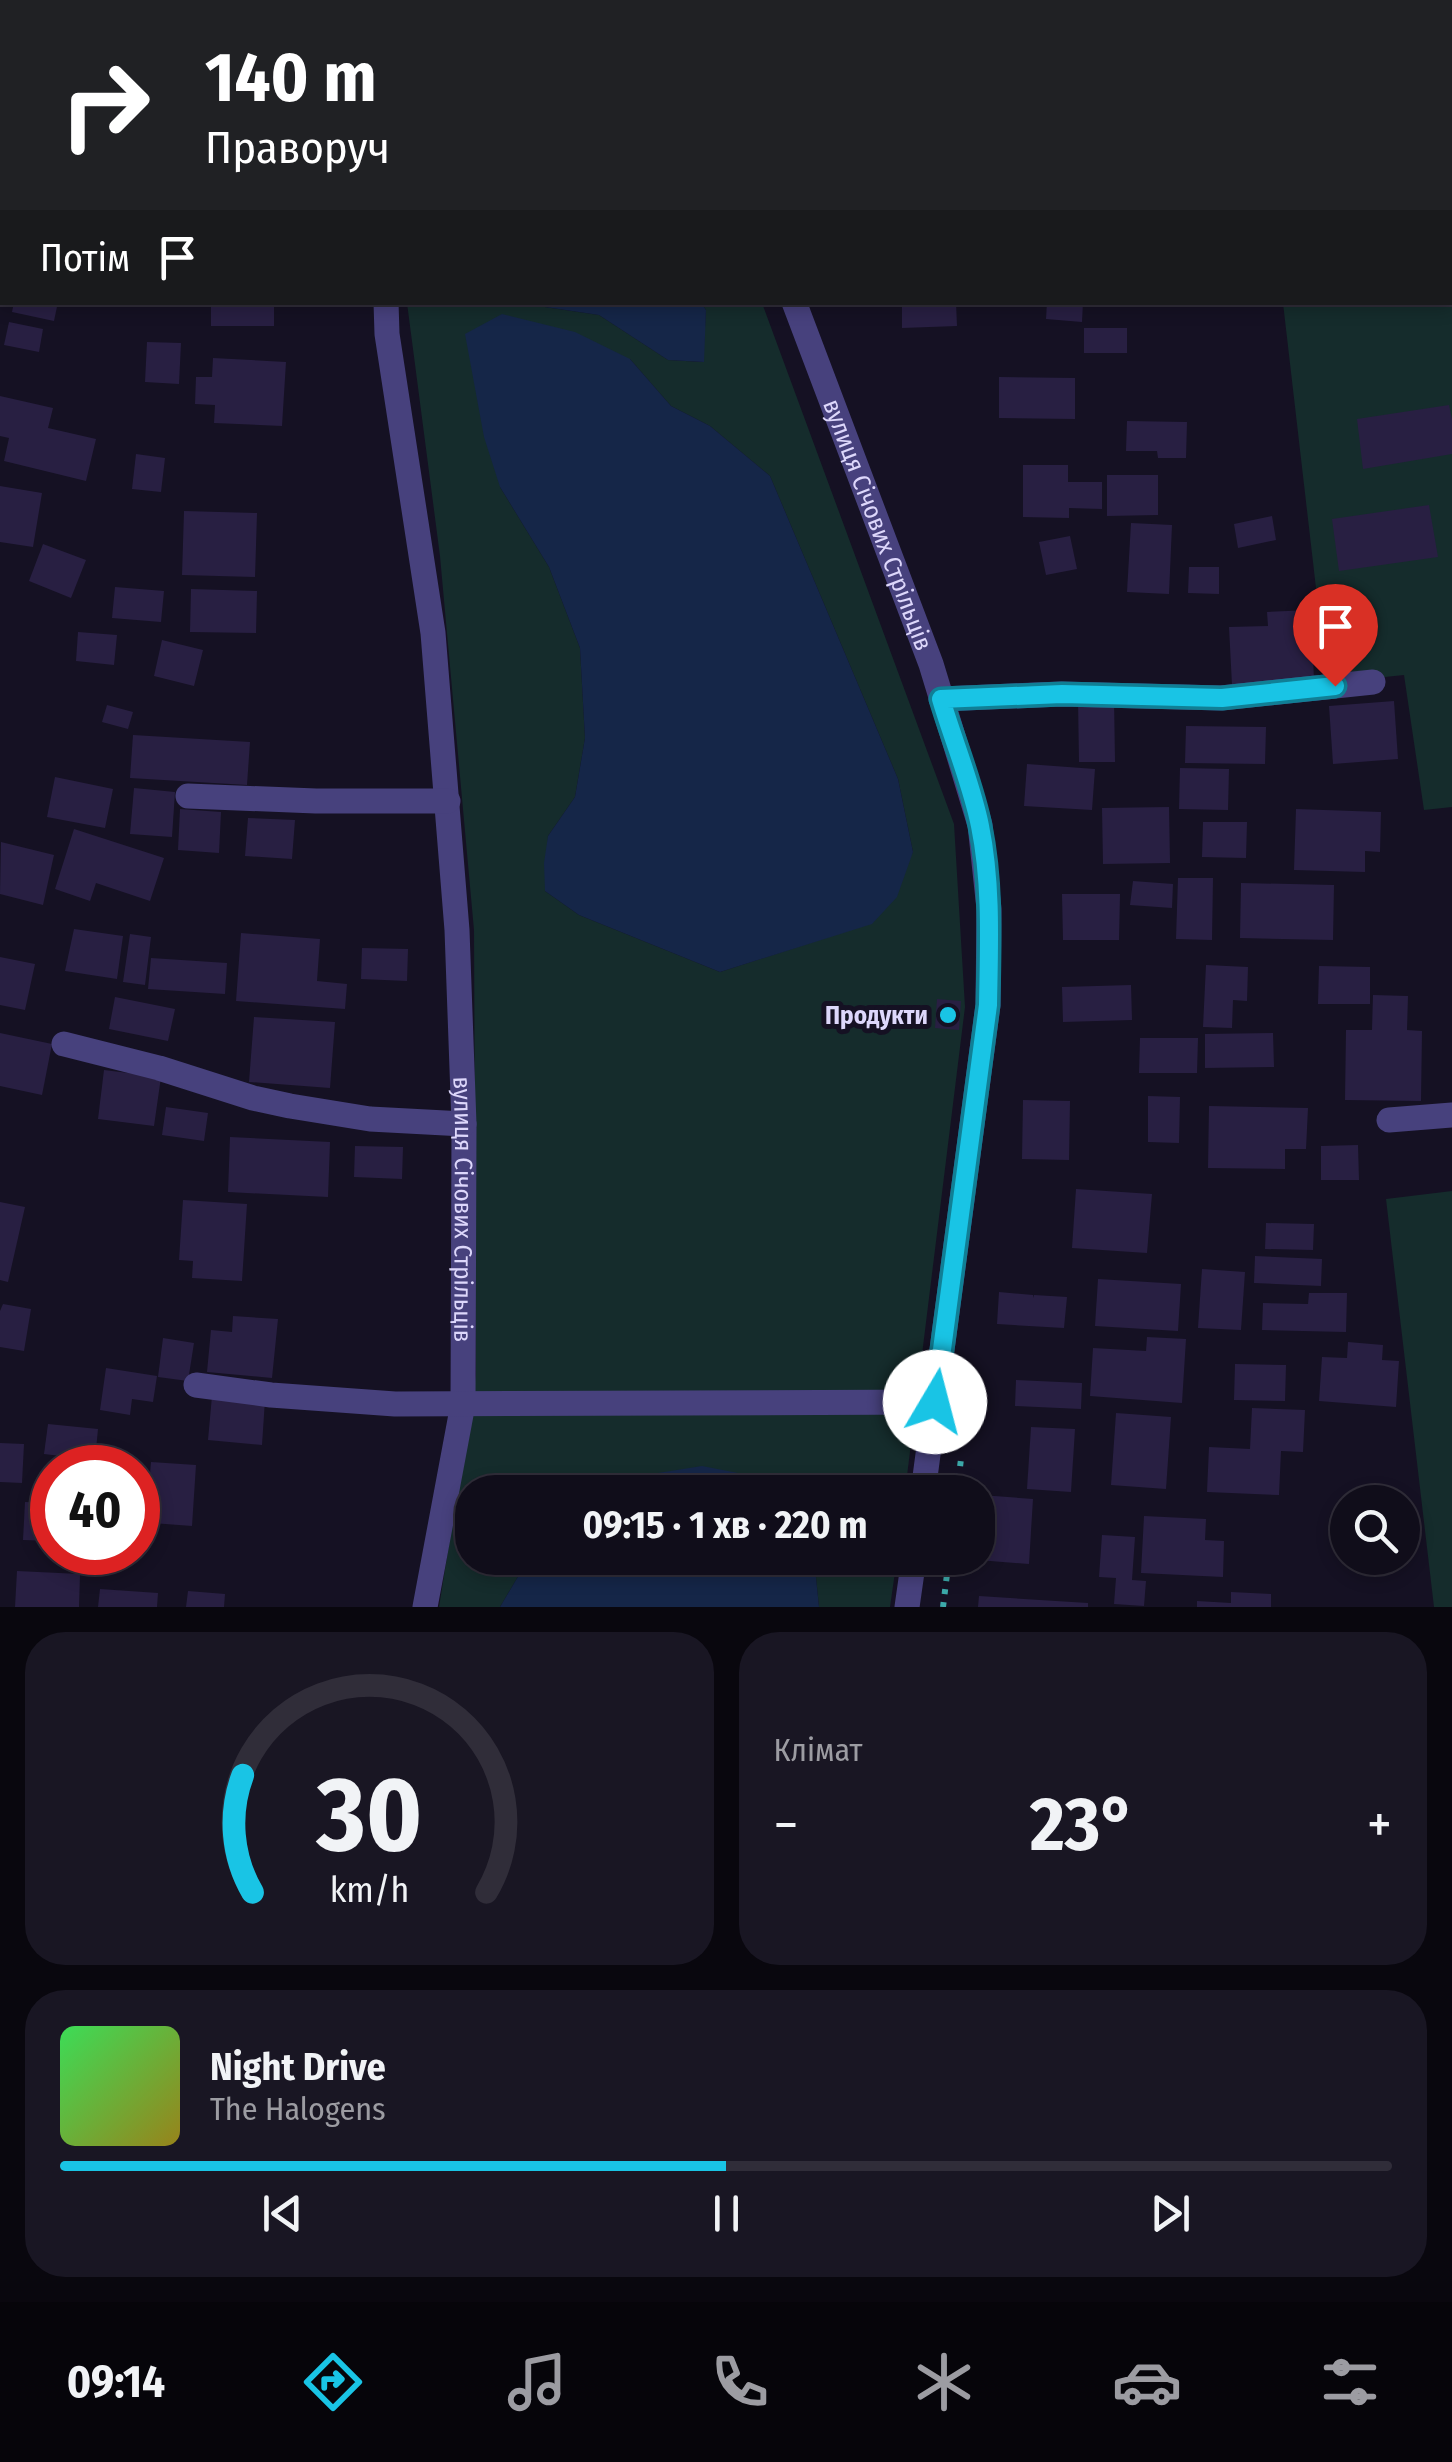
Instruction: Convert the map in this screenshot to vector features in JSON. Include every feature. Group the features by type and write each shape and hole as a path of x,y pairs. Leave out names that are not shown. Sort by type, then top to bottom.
{"street":[{"name":"вулиця Січових Стрільців","path":"386,305 387,334 433,632 448,800 464,1124 462,1404 426,1607"},
{"name":"вулиця Січових Стрільців","path":"795,305 931,664 980,826 989,909 988,1005 925,1475"},
{"path":"941,699 1062,694 1222,698 1372,682"},
{"path":"188,796 448,800"},
{"path":"64,1044 290,1106 370,1119 464,1124"},
{"path":"1389,1120 1452,1115"},
{"path":"196,1385 394,1404 935,1402"},
{"path":"908,1607 912,1575"}],"path":[{"path":"943,1607 947,1575"}],"green space":[{"path":"407,305 532,305 599,315 668,360 703,362 706,310 702,305 763,305 954,824 965,1007 907,1475 460,1475 476,1375 474,930 440,556","holes":["630,359 671,406 710,426 770,476 898,779 913,852 872,923 720,972 579,915 545,891 548,836 575,797 585,738 580,648 549,567 500,487"]},
{"path":"1283,305 1452,305 1452,807 1424,810 1404,675 1327,683"},
{"path":"1452,1191 1452,1607 1434,1607 1386,1199"},
{"path":"455,1507 455,1575 519,1575 500,1607 439,1607"},
{"path":"816,1575 895,1575 890,1607 819,1607"}],"water":[{"path":"532,305 702,305 706,310 704,362 668,360 599,315"},
{"path":"502,314 575,332 630,359 671,406 710,426 770,476 898,779 913,852 897,897 872,924 720,972 579,915 545,891 548,836 575,797 585,738 580,648 549,567 500,487 484,437 465,334"},
{"path":"702,1466 748,1475 645,1475"},
{"path":"519,1575 816,1575 819,1607 500,1607"}],"building":[{"path":"13,305 57,305 54,321 12,312"},
{"path":"211,305 274,305 274,326 211,326"},
{"path":"902,305 956,305 957,326 902,328"},
{"path":"1047,305 1083,305 1082,322 1046,319"},
{"path":"9,322 43,329 39,352 4,345"},
{"path":"1084,328 1127,328 1127,353 1084,353"},
{"path":"147,342 181,343 179,384 145,382"},
{"path":"213,358 286,362 282,426 214,423 215,405 195,404 196,377 212,377"},
{"path":"999,377 1075,378 1075,419 999,418"},
{"path":"0,396 53,408 48,428 96,439 86,481 4,461 9,438 0,436"},
{"path":"1449,405 1452,454 1363,469 1357,419"},
{"path":"1127,421 1187,422 1186,458 1158,458 1157,451 1126,451"},
{"path":"136,454 165,458 161,492 132,489"},
{"path":"1023,465 1068,465 1068,482 1102,482 1102,509 1069,508 1069,518 1023,517"},
{"path":"1107,475 1158,475 1158,515 1107,516"},
{"path":"0,486 42,493 33,547 0,542"},
{"path":"1429,505 1438,557 1339,571 1332,519"},
{"path":"184,511 257,513 255,577 182,575"},
{"path":"1272,516 1276,540 1238,548 1234,524"},
{"path":"1131,523 1172,525 1169,594 1127,592"},
{"path":"1070,536 1077,569 1046,575 1039,542"},
{"path":"43,544 86,560 71,598 29,581"},
{"path":"1189,567 1219,567 1219,594 1188,593"},
{"path":"115,587 164,591 161,622 112,618"},
{"path":"191,589 257,591 256,633 190,632"},
{"path":"1311,610 1314,680 1232,685 1229,627 1268,626 1267,612"},
{"path":"78,632 117,635 114,665 76,661"},
{"path":"162,640 203,650 194,686 154,676"},
{"path":"1114,698 1115,762 1079,762 1078,699"},
{"path":"1394,701 1398,759 1333,764 1329,706"},
{"path":"107,705 133,712 128,729 102,722"},
{"path":"1186,726 1266,727 1265,764 1185,763"},
{"path":"133,735 250,742 247,785 130,778"},
{"path":"1027,764 1095,769 1092,810 1024,806"},
{"path":"1180,768 1229,769 1228,810 1179,809"},
{"path":"55,777 113,789 105,828 47,817"},
{"path":"134,788 175,792 172,837 130,834"},
{"path":"1169,807 1170,863 1103,864 1102,808"},
{"path":"180,809 221,812 219,853 178,850"},
{"path":"1296,809 1381,812 1380,852 1365,851 1365,872 1294,870"},
{"path":"248,818 295,820 292,859 245,856"},
{"path":"1203,822 1247,822 1246,858 1202,857"},
{"path":"74,829 164,858 150,901 96,883 90,901 55,889"},
{"path":"1,842 54,855 43,905 0,894"},
{"path":"1178,878 1213,878 1212,940 1176,939"},
{"path":"1133,881 1173,884 1172,908 1130,905"},
{"path":"1241,883 1334,885 1333,940 1240,938"},
{"path":"1062,894 1120,894 1119,940 1063,940"},
{"path":"74,929 123,936 117,979 65,971"},
{"path":"241,933 320,939 317,981 347,984 345,1009 236,1001"},
{"path":"130,934 151,937 145,985 123,982"},
{"path":"362,948 408,949 407,981 361,979"},
{"path":"0,957 35,964 25,1010 0,1005"},
{"path":"151,958 227,963 225,994 148,989"},
{"path":"1206,965 1248,967 1247,1001 1233,1000 1232,1028 1203,1027"},
{"path":"1319,966 1370,967 1370,1004 1318,1004"},
{"path":"1131,985 1132,1020 1063,1022 1062,987"},
{"path":"1373,995 1408,996 1407,1030 1422,1031 1421,1101 1345,1100 1346,1030 1372,1030"},
{"path":"115,997 175,1009 168,1041 109,1029"},
{"name":"Продукти","path":"937,999 961,1001 959,1030 935,1028"},
{"path":"254,1017 335,1022 330,1088 249,1082"},
{"path":"0,1033 52,1044 42,1095 0,1086"},
{"path":"1273,1033 1274,1067 1205,1068 1205,1034"},
{"path":"1140,1038 1198,1038 1197,1073 1139,1073"},
{"path":"104,1070 161,1077 154,1126 98,1119"},
{"path":"1148,1096 1180,1097 1179,1143 1148,1142"},
{"path":"1023,1100 1070,1101 1069,1160 1022,1159"},
{"path":"1209,1106 1308,1108 1306,1149 1285,1149 1285,1169 1208,1168"},
{"path":"166,1107 208,1113 204,1141 162,1135"},
{"path":"230,1137 330,1142 328,1197 228,1192"},
{"path":"1358,1145 1359,1180 1321,1180 1321,1146"},
{"path":"355,1146 403,1147 402,1179 354,1177"},
{"path":"1076,1189 1152,1194 1147,1253 1072,1248"},
{"path":"183,1200 247,1204 242,1281 192,1278 193,1261 179,1260"},
{"path":"0,1202 25,1207 8,1282 0,1280"},
{"path":"1266,1223 1314,1224 1313,1250 1265,1249"},
{"path":"1255,1256 1322,1259 1321,1286 1254,1283"},
{"path":"1202,1269 1245,1272 1241,1330 1198,1328"},
{"path":"1098,1279 1181,1284 1178,1331 1095,1326"},
{"path":"999,1292 1034,1298 1067,1297 1064,1328 997,1324"},
{"path":"1309,1293 1347,1293 1346,1332 1262,1330 1263,1303 1308,1304"},
{"path":"3,1304 31,1309 24,1351 0,1347"},
{"path":"233,1316 278,1319 272,1378 207,1372 211,1330 232,1332"},
{"path":"1147,1337 1186,1339 1182,1403 1090,1396 1093,1348 1146,1351"},
{"path":"163,1338 194,1343 188,1381 158,1377"},
{"path":"1348,1342 1383,1345 1382,1360 1399,1361 1396,1407 1319,1401 1322,1357 1347,1358"},
{"path":"1235,1364 1286,1365 1285,1401 1234,1400"},
{"path":"106,1368 157,1376 153,1402 132,1399 130,1415 100,1410"},
{"path":"1016,1380 1082,1383 1081,1409 1015,1406"},
{"path":"212,1396 265,1400 262,1445 208,1440"},
{"path":"1252,1408 1305,1410 1303,1452 1281,1451 1279,1495 1207,1492 1209,1447 1250,1449"},
{"path":"1116,1413 1171,1417 1166,1489 1111,1485"},
{"path":"48,1424 98,1429 96,1445 45,1445"},
{"path":"1031,1427 1075,1429 1071,1492 1027,1489"},
{"path":"0,1443 24,1444 22,1483 0,1482"},
{"path":"160,1463 196,1465 192,1526 160,1524"},
{"path":"995,1496 1033,1499 1029,1564 995,1561"},
{"path":"25,1502 30,1502 30,1540 23,1540"},
{"path":"1144,1516 1206,1519 1205,1540 1224,1541 1223,1577 1141,1573"},
{"path":"1102,1535 1135,1537 1132,1580 1146,1581 1144,1606 1114,1604 1116,1578 1099,1577"},
{"path":"17,1571 30,1572 30,1575 80,1575 79,1607 15,1607"},
{"path":"100,1589 158,1593 157,1607 98,1607"},
{"path":"188,1591 225,1594 224,1607 186,1607"},
{"path":"1231,1592 1271,1594 1271,1607 1197,1607 1197,1601 1231,1603"},
{"path":"979,1596 1088,1603 1088,1607 978,1607"}],"place":[{"name":"Продукти","path":"948,1015"}],"route":[{"path":"935,1402 988,1005 989,941 980,826 941,699 1062,694 1222,698 1335,686"}]}
